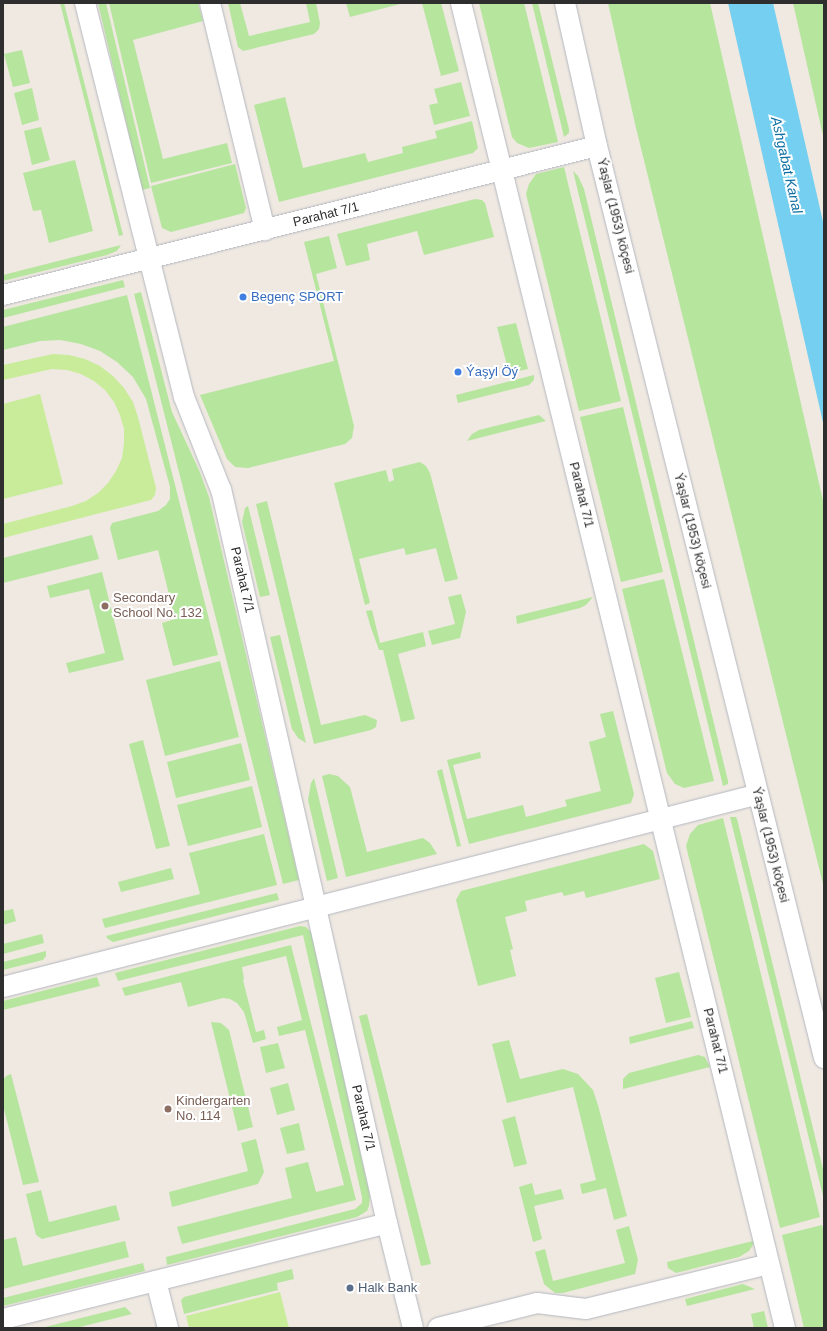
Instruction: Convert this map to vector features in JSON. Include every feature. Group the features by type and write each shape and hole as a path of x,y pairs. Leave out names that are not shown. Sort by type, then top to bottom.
{"street":[{"name":"Parahat 7/1","path":"85,3 184,396 221,490 387,1223 413,1328"},
{"path":"210,3 265,230"},
{"name":"Parahat 7/1","path":"461,3 785,1328"},
{"name":"Ýaşlar (1953) köçesi","path":"565,3 598,146 824,1058"},
{"name":"Parahat 7/1","path":"3,296 598,146"},
{"path":"3,987 758,794"},
{"path":"3,1319 387,1223"},
{"path":"438,1328 483,1322 537,1303 586,1309 769,1264"},
{"path":"156,1281 168,1328"}],"green space":[{"path":"60,3 64,3 123,235 119,236"},
{"path":"98,3 106,3 150,188 142,190"},
{"path":"109,3 198,3 203,21 133,40 163,159 227,143 232,163 151,183"},
{"path":"228,3 240,3 249,36 310,22 306,3 316,3 320,23 319,29 314,34 243,51 238,47"},
{"path":"346,3 404,3 350,17"},
{"path":"422,3 441,3 459,71 441,76"},
{"path":"479,3 524,3 558,142 529,148 517,143 512,137"},
{"path":"532,3 538,3 569,129 569,133 564,137"},
{"path":"608,3 710,3 824,505 824,888 636,128"},
{"path":"793,3 824,3 824,140"},
{"path":"22,50 30,83 13,87 4,54"},
{"path":"461,82 470,116 434,125 429,105 438,103 434,89"},
{"path":"32,88 39,120 22,125 14,93"},
{"path":"285,97 303,168 365,153 368,162 403,153 402,147 437,138 435,131 472,121 478,148 473,153 279,202 254,105"},
{"path":"41,127 50,160 32,165 24,131"},
{"path":"75,160 93,231 49,243 41,210 33,211 23,173"},
{"path":"235,164 246,208 244,213 171,232 162,228 151,186"},
{"path":"564,167 621,401 579,411 526,194 529,184 536,174"},
{"path":"573,171 578,176 584,189 728,781 728,784 723,786"},
{"path":"475,199 482,200 485,203 494,237 424,255 417,231 367,244 370,260 346,266 337,234"},
{"path":"329,236 337,268 316,274 354,426 352,438 345,444 248,468 235,467 227,459 200,395 334,361 304,242"},
{"path":"121,245 117,251 107,255 3,281 3,275"},
{"path":"123,280 125,287 3,318 3,310"},
{"path":"141,292 172,412 199,470 209,497 299,880 283,884 134,294"},
{"path":"127,295 218,655 173,666 162,623 175,619 158,550 118,560 110,528 112,523 158,511 166,505 170,499 170,487 146,399 133,377 117,362 100,351 81,344 60,340 40,341 3,350 3,327"},
{"path":"516,323 528,369 509,373 497,327"},
{"path":"53,354 69,355 85,359 100,366 113,376 124,388 133,402 138,417 156,488 155,495 151,500 3,538 3,524 72,506 86,501 98,493 108,483 122,458 124,429 120,415 114,402 105,390 94,381 81,374 67,370 52,369 3,380 3,365"},
{"path":"534,375 534,380 529,385 458,403 456,395"},
{"path":"40,394 63,484 3,499 3,404"},
{"path":"623,407 663,572 621,582 580,417"},
{"path":"539,415 546,421 467,441 472,434 479,430"},
{"path":"420,462 426,466 430,473 458,579 445,582 436,548 406,555 404,548 359,559 370,603 365,605 334,483 386,470 389,482 394,480 392,469"},
{"path":"267,501 321,725 365,715 377,720 376,727 371,730 314,744 256,504"},
{"path":"248,506 270,595 260,597 242,522 245,508"},
{"path":"92,535 99,559 3,583 3,558"},
{"path":"102,572 124,660 69,673 66,663 105,653 89,589 50,598 47,586"},
{"path":"664,579 714,781 684,788 675,784 667,773 622,589"},
{"path":"461,594 466,612 460,638 432,645 428,631 455,624 448,597"},
{"path":"593,597 586,605 580,608 517,624 516,616"},
{"path":"372,610 380,643 423,632 426,646 398,654 415,719 401,722 383,650 379,650 366,611"},
{"path":"280,635 306,743 298,738 292,729 270,637"},
{"path":"220,661 239,737 165,756 146,680"},
{"path":"613,711 634,794 631,803 469,844 447,760 480,752 481,758 453,765 467,819 523,805 526,817 567,806 565,800 601,791 589,742 606,737 600,714"},
{"path":"143,740 170,846 156,849 129,744"},
{"path":"241,743 250,780 176,798 167,762"},
{"path":"442,769 461,846 457,847 437,771"},
{"path":"329,774 338,776 350,787 367,852 423,838 430,843 437,854 346,877 322,776"},
{"path":"314,778 338,878 327,881 308,800 311,783"},
{"path":"252,786 262,827 188,846 177,805"},
{"path":"730,817 736,817 737,819 824,1173 824,1200"},
{"path":"723,818 820,1217 780,1228 686,846 690,834 698,825"},
{"path":"264,834 277,885 105,928 102,919 200,894 189,853"},
{"path":"644,844 653,851 660,879 586,898 584,891 564,896 562,892 525,901 527,911 505,917 513,949 510,950 516,976 478,986 456,900 461,891"},
{"path":"171,868 174,879 121,892 118,882"},
{"path":"277,893 279,900 113,942 106,936"},
{"path":"13,909 16,921 3,925 3,911"},
{"path":"300,926 306,927 311,932 370,1196 369,1206 367,1211 357,1217 167,1265 166,1257 355,1209 362,1203 362,1197 303,935 118,981 115,973"},
{"path":"42,934 44,943 3,954 3,944"},
{"path":"291,945 356,1200 182,1244 177,1227 292,1198 285,1168 308,1162 316,1192 344,1185 305,1030 279,1036 277,1027 302,1020 286,956 242,967 243,980 256,1032 264,1030 266,1039 253,1043 244,1012 237,1003 230,999 223,998 188,1007 181,982 125,996 122,988"},
{"path":"46,951 46,956 43,960 3,970 3,962"},
{"path":"679,972 691,1017 666,1023 655,978"},
{"path":"97,977 100,986 3,1010 3,1001"},
{"path":"367,1014 431,1264 421,1266 359,1016"},
{"path":"692,1021 694,1028 630,1044 629,1037"},
{"path":"211,1022 221,1023 229,1030 253,1127 238,1131"},
{"path":"509,1040 520,1079 563,1069 578,1074 593,1090 627,1216 614,1220 606,1188 582,1194 580,1184 596,1180 573,1087 507,1103 492,1044"},
{"path":"278,1043 285,1068 266,1073 260,1047"},
{"path":"698,1055 705,1057 710,1067 623,1089 623,1079 629,1073"},
{"path":"11,1074 39,1182 23,1185 3,1105 3,1080 6,1076"},
{"path":"288,1083 295,1110 277,1115 270,1088"},
{"path":"515,1116 527,1164 514,1167 502,1120"},
{"path":"299,1123 305,1150 287,1154 280,1128"},
{"path":"256,1139 264,1172 258,1184 172,1207 169,1192 248,1171 241,1143"},
{"path":"532,1183 535,1195 561,1189 564,1199 534,1206 542,1239 533,1242 519,1187"},
{"path":"41,1190 49,1222 116,1205 120,1220 42,1239 36,1235 26,1194"},
{"path":"822,1225 824,1232 824,1328 804,1328 782,1235"},
{"path":"629,1226 638,1260 635,1274 563,1293 555,1293 544,1284 535,1252 545,1249 553,1281 625,1263 616,1230"},
{"path":"16,1237 23,1266 125,1241 129,1257 3,1289 3,1240"},
{"path":"753,1241 753,1245 749,1251 739,1257 676,1273 668,1268 667,1262"},
{"path":"143,1263 145,1271 3,1306 3,1298"},
{"path":"292,1269 294,1279 277,1283 278,1290 184,1314 181,1300 184,1297"},
{"path":"743,1284 755,1289 687,1306 685,1299"},
{"path":"280,1292 289,1328 189,1328 186,1316"},
{"path":"125,1307 132,1314 76,1328 41,1328"},
{"path":"764,1311 768,1328 754,1328 751,1314"}],"water":[{"name":"Ashgabat Kanal","path":"728,3 773,3 824,226 824,427"}],"place":[{"name":"Begenç SPORT","path":"243,297"},
{"name":"Ýaşyl Öý","path":"458,372"},
{"name":"Secondary School No. 132","path":"105,606"},
{"name":"Kindergarten No. 114","path":"168,1109"},
{"name":"Halk Bank","path":"350,1288"}]}
